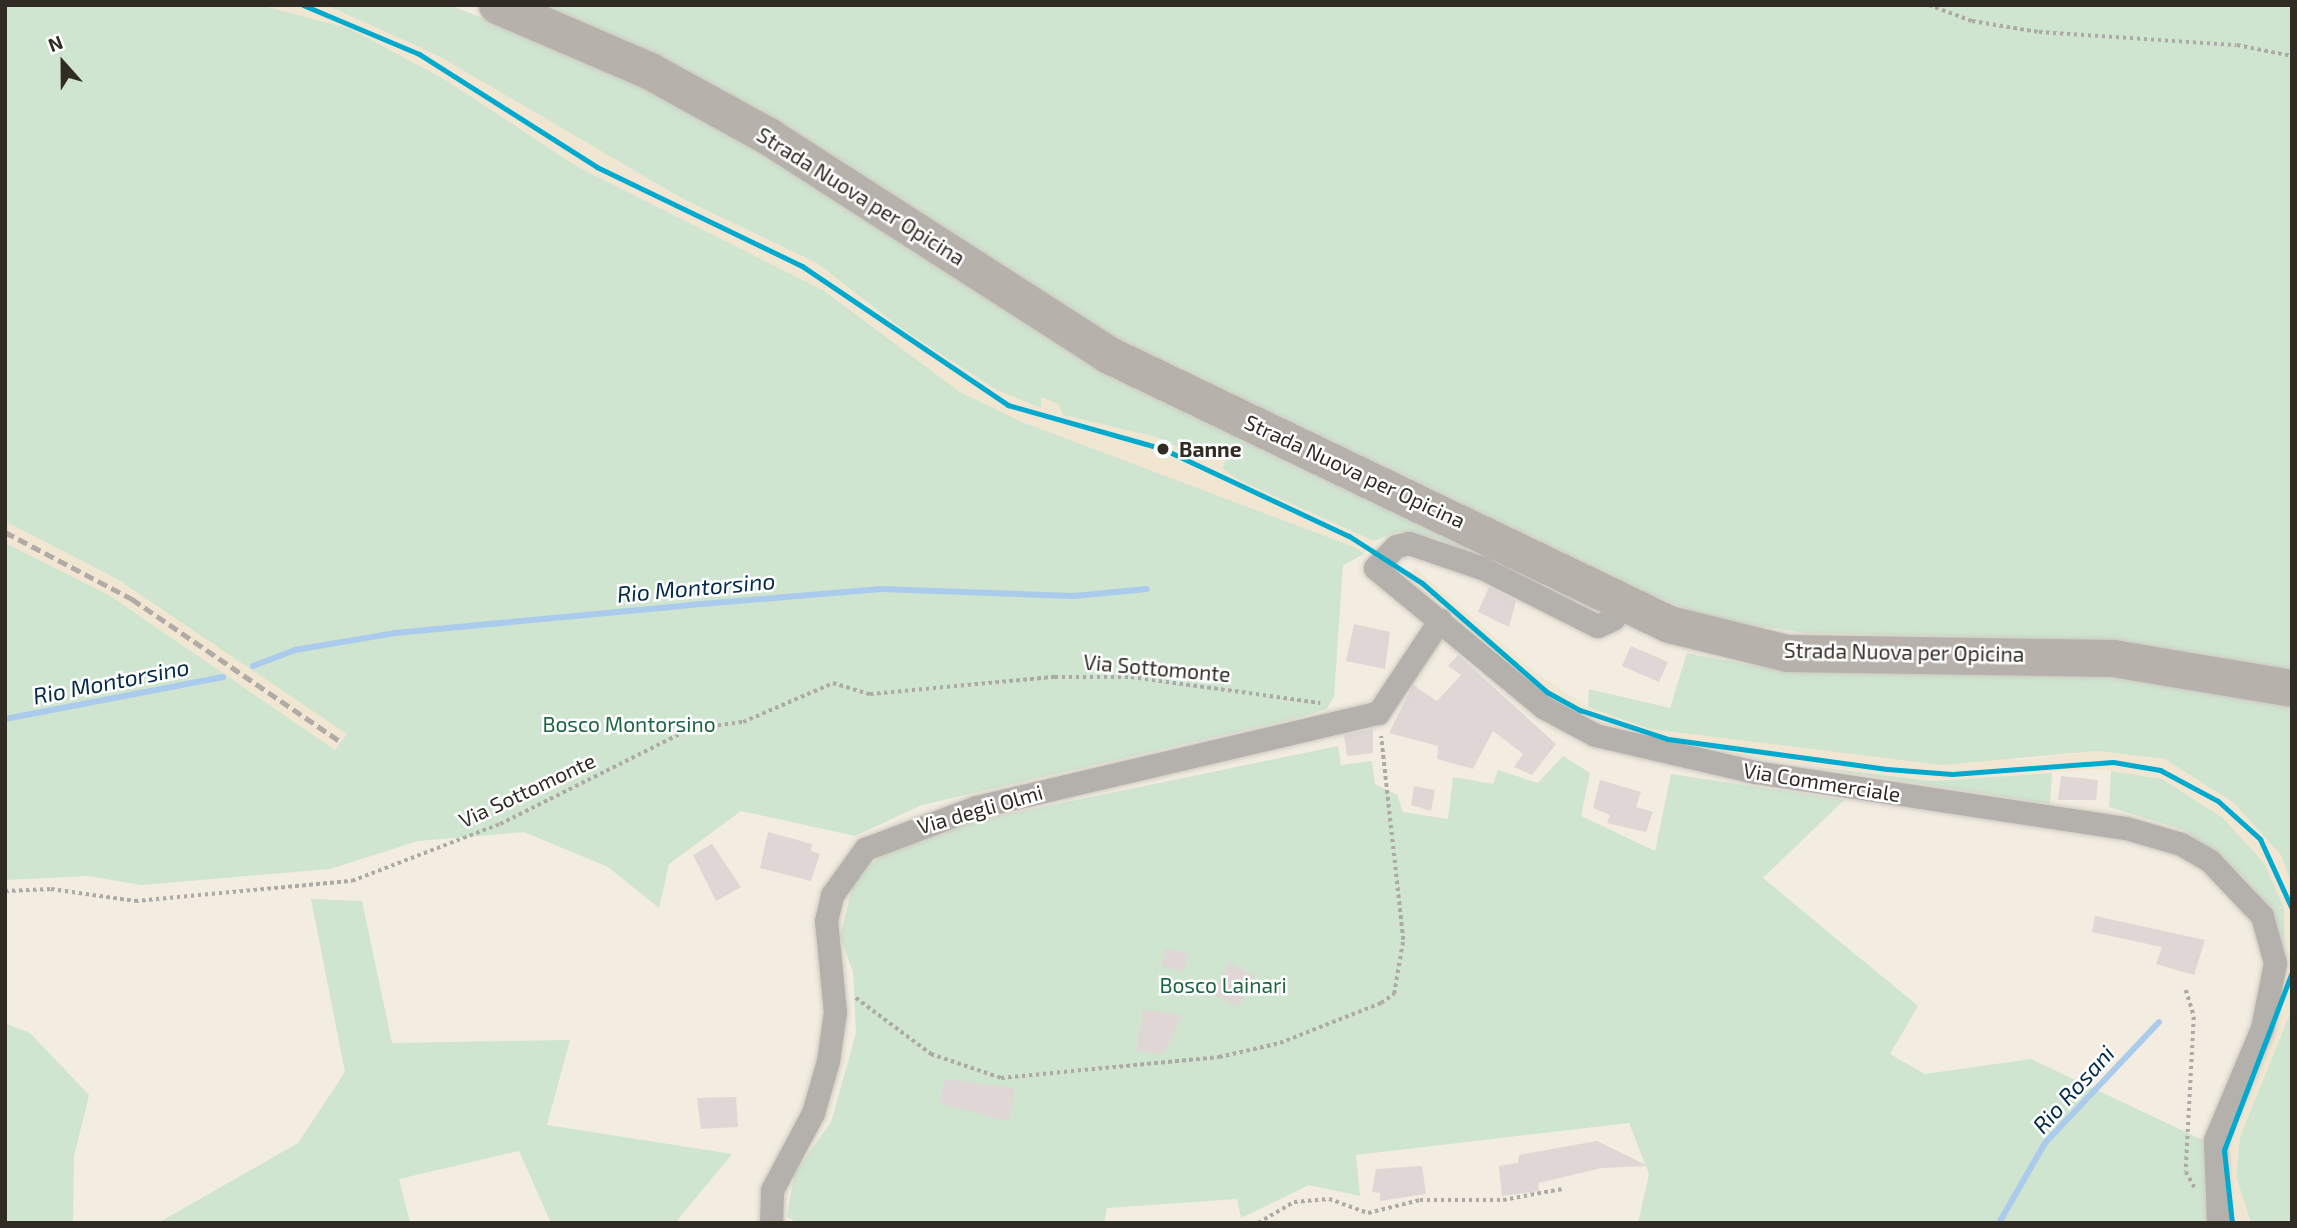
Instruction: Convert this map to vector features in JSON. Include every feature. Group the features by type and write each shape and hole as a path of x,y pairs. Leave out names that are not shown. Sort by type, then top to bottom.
{"main road":[{"name":"Strada Nuova per Opicina","path":"497,5 639,66 757,130 1107,354 1379,480 1622,603 1709,638 1787,653 2113,658 2292,688"}],"street":[{"name":"Via Commerciale","path":"1622,603 1613,619 1597,626 1437,550 1395,546 1375,569 1543,707 1619,743 1755,772 2126,828 2181,844 2210,861 2262,916 2275,963 2262,1028 2215,1140 2212,1195 2218,1223"},
{"path":"1378,713 1440,620"},
{"name":"Via degli Olmi","path":"771,1223 779,1172 822,1086 835,1012 826,921 832,895 844,871 882,840 976,807 1378,713"}],"path":[{"path":"1929,5 1972,21 2039,32 2237,45 2292,56"},
{"name":"Via Sottomonte","path":"5,891 51,889 135,901 352,881 500,824 690,729 743,722 833,683 870,694 1044,677 1131,677 1326,704"},
{"path":"831,967 892,1030 952,1064 1001,1078 1219,1057 1280,1043 1381,1003 1394,994 1403,940 1378,713"},
{"path":"2186,990 2194,1017 2186,1172 2199,1193 2212,1195"},
{"path":"1258,1223 1294,1202 1329,1199 1368,1213 1420,1200 1503,1200 1562,1189"}],"shaded area":[{"path":"260,5 326,5 352,13 438,55 683,199 817,263 902,329 1041,408 1040,397 1059,404 1063,415 1156,437 1205,460 1210,448 1227,457 1241,481 1374,541 1364,554 1022,422 960,392 823,290 578,167 444,79 351,29"},
{"path":"5,521 117,579 347,733 336,751 109,595 5,543"},
{"path":"1415,568 1536,673 1588,707 2019,760 2097,751 2165,759 2234,803 2281,855 2292,886 2292,1009 2236,1176 2251,1223 2226,1223 2217,1159 2285,960 2284,908 2263,863 2162,779 2095,769 1933,781 1653,744 1596,727 1545,700 1401,580"}],"green space":[{"name":"Bosco Montorsino","path":"5,5 260,5 351,29 444,79 578,167 823,290 960,392 1022,422 1354,547 1364,554 1343,565 1334,696 1327,709 1293,719 922,805 855,836 741,811 669,864 659,908 608,867 524,832 418,841 330,869 141,885 88,876 5,880 5,543 109,595 335,750 347,734 117,579 5,521"},
{"path":"326,5 450,5 619,74 776,156 1097,363 1602,612 1437,539 1399,531 1374,541 1241,481 1223,469 1227,456 1210,448 1205,460 1156,437 1063,415 1058,404 1041,397 1041,408 997,390 902,329 817,263 683,199 437,55"},
{"path":"538,5 2292,5 2292,674 2200,653 2062,639 1806,633 1714,619 1596,574 1441,493 1170,372"},
{"path":"1687,653 1767,668 2125,673 2292,700 2292,886 2281,855 2234,803 2165,759 2097,751 1941,765 1650,729 1588,707 1589,689 1670,708"},
{"name":"Bosco Lainari","path":"1338,746 1341,765 1372,761 1375,784 1397,795 1403,812 1448,819 1453,777 1493,784 1498,770 1538,783 1563,756 1590,773 1581,816 1655,851 1671,774 1844,800 1763,878 1918,1006 1890,1054 1925,1074 2031,1059 2209,1143 2206,1202 2211,1223 1638,1223 1649,1174 1629,1123 1356,1155 1360,1196 1309,1185 1241,1218 1237,1199 1107,1208 1104,1223 798,1223 787,1217 794,1174 831,1122 856,1033 853,972 840,937 854,879 887,851 950,826"},
{"path":"1807,766 1933,781 2052,773 2050,804"},
{"path":"2111,771 2162,779 2223,818 2264,863 2284,908 2285,960 2276,919 2242,875 2184,830 2109,807"},
{"path":"311,899 362,901 392,1043 570,1040 547,1125 732,1154 675,1223 551,1223 519,1151 399,1179 410,1223 158,1223 298,1143 345,1072"},
{"path":"2292,1009 2292,1223 2251,1223 2236,1176 2240,1137"},
{"path":"5,1023 30,1033 89,1095 74,1156 73,1223 5,1223"}],"building":[{"path":"1489,587 1516,601 1509,627 1478,612"},
{"path":"1354,624 1390,632 1385,669 1346,661"},
{"path":"1631,646 1668,662 1659,682 1622,666"},
{"path":"1458,655 1556,744 1532,775 1514,767 1523,754 1493,731 1473,769 1437,759 1438,746 1389,733 1413,685 1437,701 1461,675 1448,666"},
{"path":"1373,729 1373,753 1347,756 1344,735"},
{"path":"2061,776 2098,780 2096,800 2058,800"},
{"path":"1600,780 1641,792 1636,807 1653,812 1646,832 1607,823 1610,815 1593,808"},
{"path":"1414,786 1435,790 1431,811 1411,805"},
{"path":"768,832 812,844 811,851 820,854 811,881 760,868"},
{"path":"712,844 741,887 716,901 693,855"},
{"path":"2095,916 2205,940 2194,975 2156,964 2162,947 2092,932"},
{"path":"1165,949 1188,953 1184,972 1161,966"},
{"path":"1229,962 1255,976 1238,1007 1213,994"},
{"path":"1143,1009 1182,1015 1164,1054 1136,1051"},
{"path":"945,1079 1015,1088 1009,1122 939,1103"},
{"path":"736,1097 738,1127 701,1129 697,1098"},
{"path":"1597,1141 1648,1166 1602,1168 1538,1183 1539,1191 1502,1196 1499,1166 1518,1163 1519,1155"},
{"path":"1422,1166 1426,1194 1380,1201 1380,1193 1372,1192 1376,1169"}],"waterway":[{"name":"Rio Montorsino","path":"253,666 295,650 395,633 690,605 881,589 1074,596 1147,589"},
{"name":"Rio Montorsino","path":"5,719 223,677"},
{"name":"Rio Rosani","path":"1999,1223 2045,1143 2159,1022"}],"railway":[{"path":"5,532 132,599 341,742"}],"transit line":[{"path":"303,5 419,54 597,167 802,266 1008,405 1163,449 1349,536 1422,583 1547,692 1580,710 1668,739 1887,769 1952,774 2113,762 2160,770 2218,801 2260,839 2292,909"},
{"path":"2232,1223 2224,1150 2292,972"}],"place":[{"name":"Banne","path":"1163,449"}]}
